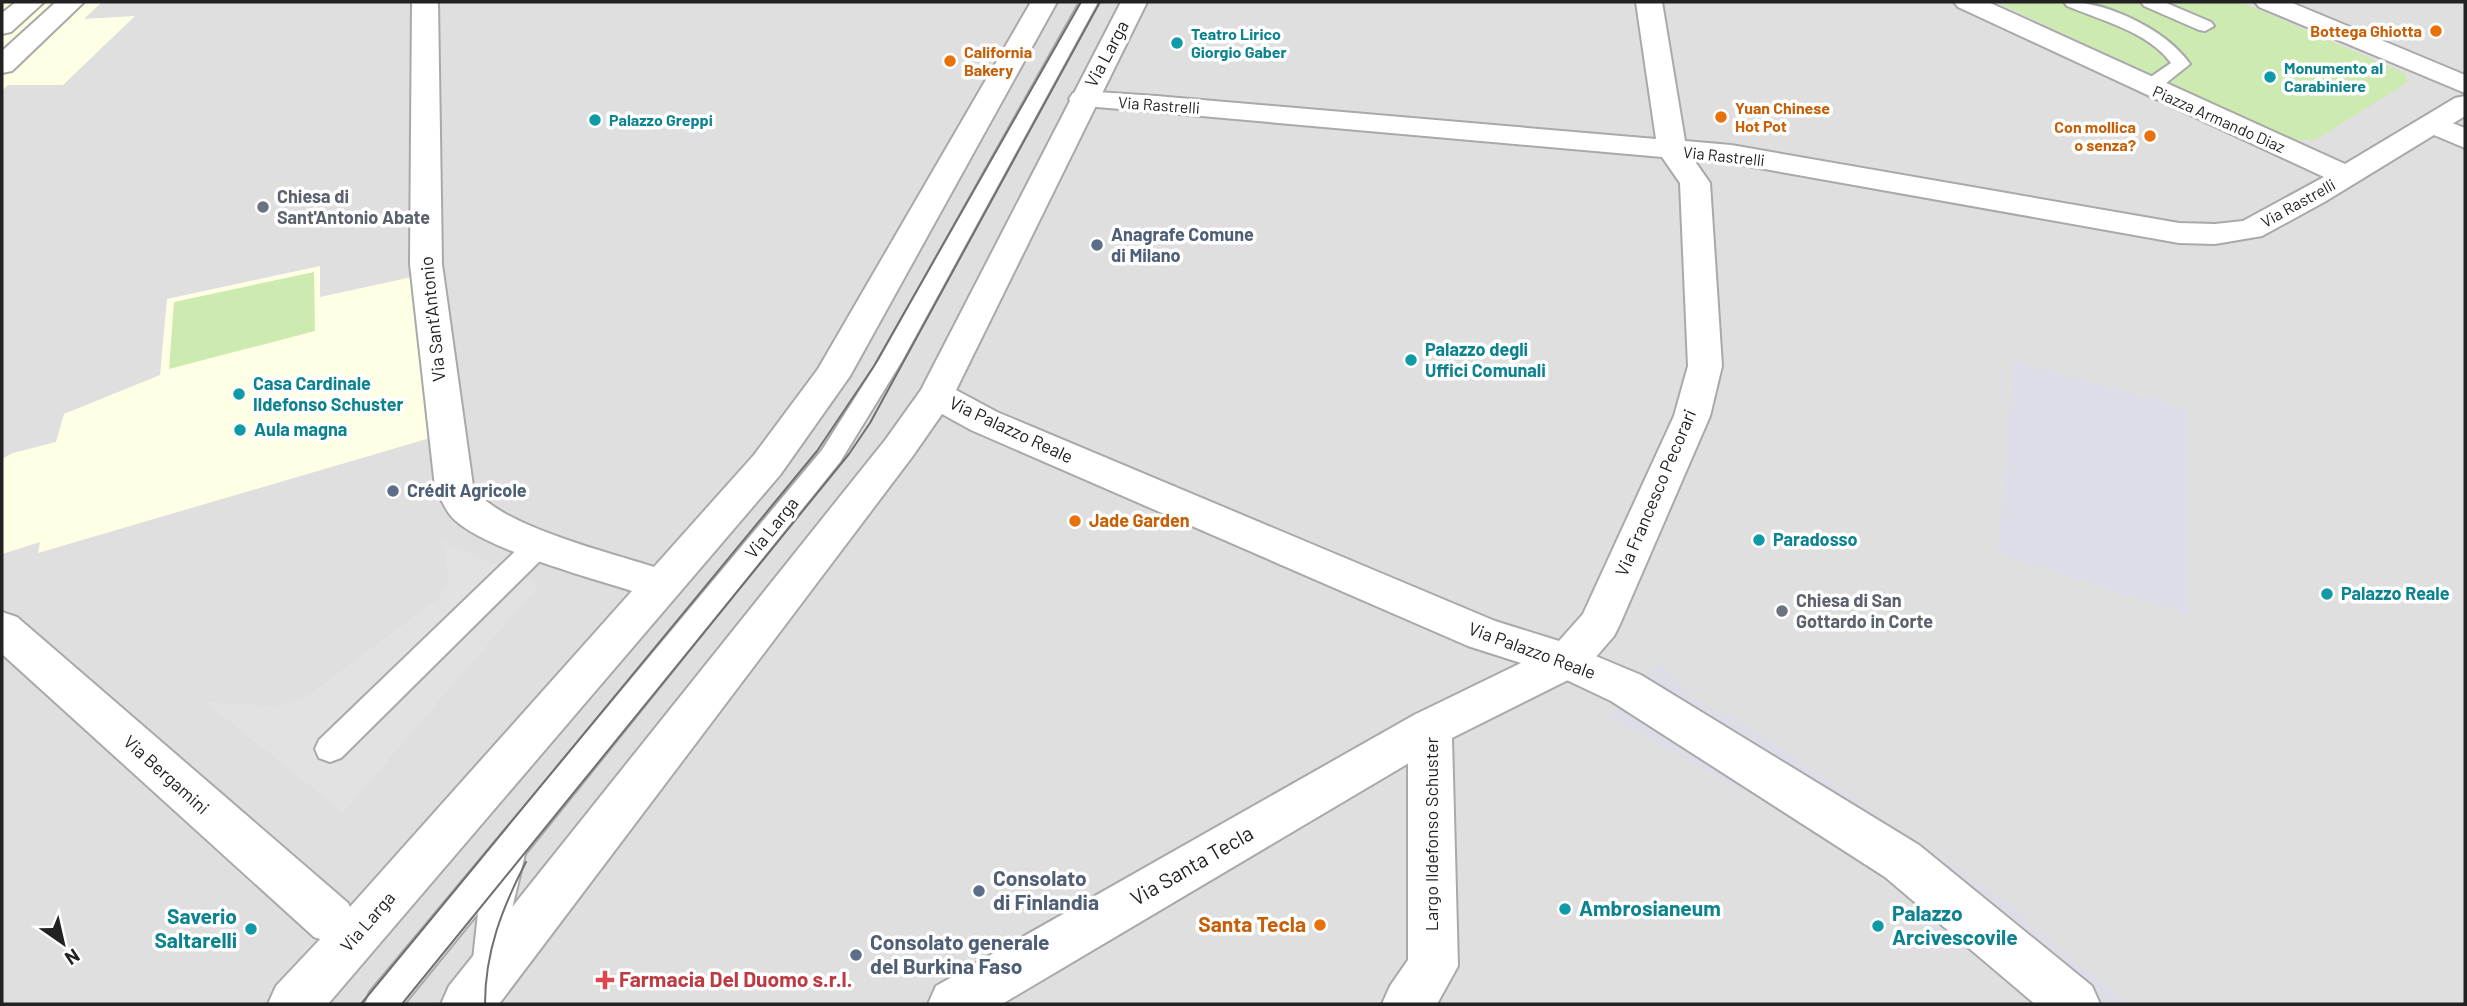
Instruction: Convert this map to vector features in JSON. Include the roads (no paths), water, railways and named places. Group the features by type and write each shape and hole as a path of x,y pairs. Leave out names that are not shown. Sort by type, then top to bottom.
{"street":[{"path":"2,65 71,2"},
{"name":"Via Sant'Antonio","path":"425,2 426,264 454,487 466,506 481,518 540,544"},
{"name":"Via Larga","path":"294,1004 359,934 767,465 832,376 1044,2"},
{"name":"Via Larga","path":"481,995 899,448 936,395 1134,2"},
{"path":"1650,2 1672,150"},
{"name":"Piazza Armando Diaz","path":"1967,2 2347,176"},
{"path":"2268,2 2465,85"},
{"name":"Via Rastrelli","path":"1083,99 1731,154 2179,233 2215,234 2251,229 2347,176"},
{"path":"2347,176 2465,104"},
{"path":"2432,124 2465,139"},
{"name":"Via Francesco Pecorari","path":"1567,661 1599,624 1692,416 1705,366 1695,183 1672,150"},
{"name":"Via Palazzo Reale","path":"936,395 984,421 1483,634 1567,661 1626,688 1902,861 2074,1004"},
{"path":"540,544 661,585"},
{"name":"Via Bergamini","path":"2,629 331,920"},
{"name":"Largo Ildefonso Schuster","path":"1421,985 1430,728 1567,661"},
{"name":"Via Santa Tecla","path":"954,1004 1430,728"}],"lane":[{"name":"Via Larga","path":"382,1004 831,456 890,361 1089,2"},
{"path":"2073,2 2158,41 2175,53 2181,64 2149,86"},
{"path":"2150,2 2205,26"},
{"path":"330,749 540,544"},
{"path":"481,995 492,921 513,847"}],"tram line":[{"path":"361,1004 817,451 874,366 1081,2"},
{"path":"402,1004 849,454 870,423 1100,2"},
{"path":"2465,116 2465,136"},
{"path":"485,1004 488,966 496,931 526,862"}],"place":[{"name":"Bottega Ghiotta","path":"2436,31"},
{"name":"Teatro Lirico Giorgio Gaber","path":"1177,43"},
{"name":"California Bakery","path":"950,61"},
{"name":"Monumento al Carabiniere","path":"2270,77"},
{"name":"Yuan Chinese Hot Pot","path":"1721,117"},
{"name":"Palazzo Greppi","path":"595,120"},
{"name":"Con mollica o senza?","path":"2150,136"},
{"name":"Chiesa di Sant'Antonio Abate","path":"263,207"},
{"name":"Anagrafe Comune di Milano","path":"1097,245"},
{"name":"Palazzo degli Uffici Comunali","path":"1411,360"},
{"name":"Casa Cardinale Ildefonso Schuster","path":"239,394"},
{"name":"Aula magna","path":"240,430"},
{"name":"Crédit Agricole","path":"393,491"},
{"name":"Jade Garden","path":"1075,521"},
{"name":"Paradosso","path":"1759,540"},
{"name":"Palazzo Reale","path":"2327,594"},
{"name":"Chiesa di San Gottardo in Corte","path":"1782,611"},
{"name":"Consolato di Finlandia","path":"979,891"},
{"name":"Ambrosianeum","path":"1565,909"},
{"name":"Santa Tecla","path":"1320,925"},
{"name":"Palazzo Arcivescovile","path":"1878,926"},
{"name":"Saverio Saltarelli","path":"251,929"},
{"name":"Consolato generale del Burkina Faso","path":"856,955"},
{"name":"Farmacia Del Duomo s.r.l.","path":"605,980"}]}
